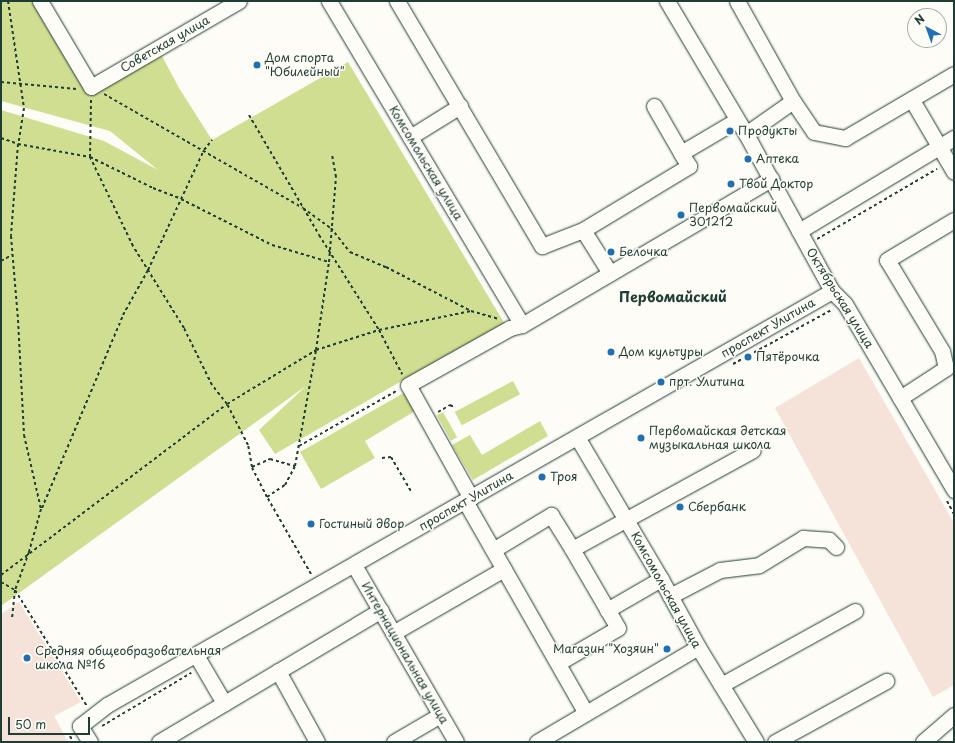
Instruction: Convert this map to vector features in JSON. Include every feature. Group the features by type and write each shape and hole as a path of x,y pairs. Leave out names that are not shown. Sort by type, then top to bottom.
{"street":[{"path":"40,1 91,87"},
{"name":"Советская улица","path":"91,87 239,1"},
{"name":"Комсомольская улица","path":"329,1 522,325"},
{"path":"397,1 542,246 583,230 689,166 654,106"},
{"name":"Октябрьская улица","path":"667,1 736,120 746,134 832,291 845,304 951,489"},
{"path":"737,1 793,102 814,132 845,138 954,74"},
{"path":"912,100 951,167"},
{"path":"746,134 793,102"},
{"path":"410,137 460,106"},
{"path":"681,153 736,120"},
{"path":"799,231 954,138"},
{"path":"586,713 493,550 427,418 408,385 510,328 522,325 770,179"},
{"path":"900,398 946,368 942,351 886,260 954,220"},
{"path":"583,230 610,273"},
{"name":"проспект Улитина","path":"75,731 107,705 200,660 318,586 832,291"},
{"name":"Комсомольская улица","path":"577,438 661,579 698,647 756,742"},
{"path":"572,549 753,450"},
{"path":"493,550 551,515 618,628 558,663"},
{"path":"670,596 720,570 759,565 803,538 829,540 836,548"},
{"name":"Интернациональная улица","path":"354,565 456,742"},
{"path":"393,633 504,568"},
{"path":"607,610 661,579"},
{"path":"159,742 381,610"},
{"path":"721,685 855,611"},
{"path":"538,742 698,647"},
{"path":"200,660 224,703"},
{"path":"278,671 317,742"},
{"path":"774,742 886,681"},
{"path":"394,742 440,715"},
{"path":"923,742 954,715"},
{"path":"75,731 93,736"}],"path":[{"path":"8,1 24,108 18,144 10,236 24,435 41,509"},
{"path":"1,82 70,89 91,87 204,150 303,208 331,228 350,252 386,267 471,311 500,319"},
{"path":"91,87 90,157 133,246 184,328 212,385 227,404 248,446 252,467 267,498 318,586"},
{"path":"248,115 303,208 379,330 401,371"},
{"path":"1,138 18,144 90,157 182,200 272,245 329,262"},
{"path":"12,618 15,590 29,552 41,509 123,315 148,270 182,200 204,150 212,140"},
{"path":"267,498 285,485 295,466 299,446 316,350 329,262 336,177 332,154"},
{"path":"819,246 816,240 951,167"},
{"path":"1,261 12,255"},
{"path":"726,367 836,308"},
{"path":"1,575 29,552 227,404 316,350 379,330 471,311"},
{"path":"299,446 408,385"},
{"path":"427,418 450,405 454,407"},
{"path":"382,458 391,457 412,493"},
{"path":"252,467 270,459 295,466"},
{"path":"951,489 954,514"},
{"path":"1,582 15,590 88,707"},
{"path":"93,736 200,660"},
{"path":"73,742 75,731"}],"shaded area":[{"path":"859,358 954,523 954,685 933,697 775,408"},
{"name":"Средняя общеобразовательная школа №16","path":"19,602 81,702 54,716 68,742 1,742 1,614"}],"green space":[{"path":"1,1 34,1 91,92 162,56 179,88 212,140 348,62 506,326 405,379 275,454 259,430 306,386 1,606 1,110 104,141 158,170 110,131 1,101"},
{"path":"513,381 520,394 462,425 455,412"},
{"path":"409,390 420,408 365,441 375,458 321,489 300,452"},
{"path":"443,412 457,437 451,441 437,415"},
{"path":"540,421 548,436 473,480 452,445 470,435 482,455"}],"place":[{"name":"Дом спорта \"Юбилейный\"","path":"257,65"},
{"name":"Продукты","path":"730,131"},
{"name":"Аптека","path":"748,159"},
{"name":"Твой Доктор","path":"731,184"},
{"name":"Первомайский 301212","path":"681,215"},
{"name":"Белочка","path":"611,252"},
{"name":"Дом культуры","path":"611,352"},
{"name":"Пятёрочка","path":"748,357"},
{"name":"прт. Улитина","path":"661,382"},
{"name":"Первомайская детская музыкальная школа","path":"641,438"},
{"name":"Троя","path":"542,477"},
{"name":"Сбербанк","path":"680,507"},
{"name":"Гостиный двор","path":"311,524"},
{"name":"Магазин \"Хозяин\"","path":"667,649"},
{"name":"Средняя общеобразовательная школа №16","path":"27,658"}],"district":[{"name":"Первомайский","path":"673,297"}]}
